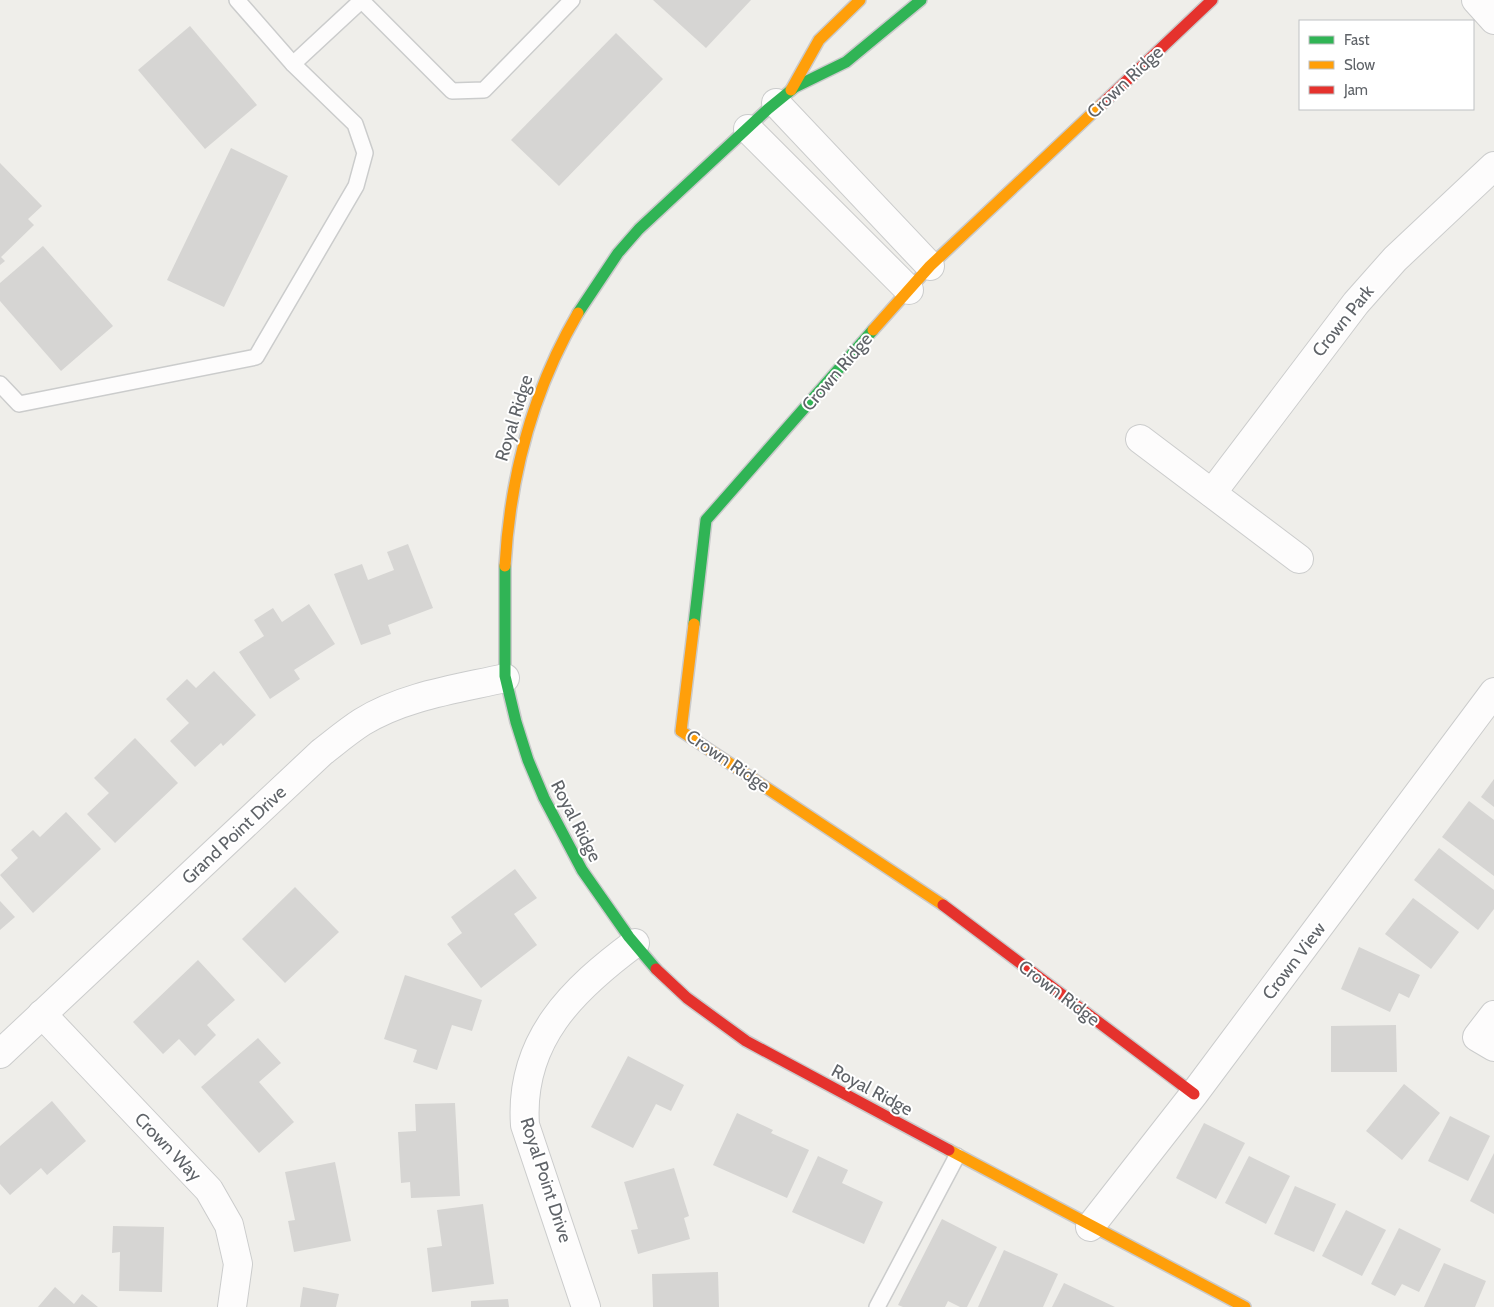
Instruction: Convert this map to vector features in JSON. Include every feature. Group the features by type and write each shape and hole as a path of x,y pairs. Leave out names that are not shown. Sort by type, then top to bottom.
{"street":[{"name":"Royal Ridge","path":"860,0 819,40 783,96 657,212 620,251 588,294 561,341 539,390 522,441 509,502 503,587 506,642 504,678 525,753 545,804 586,877 663,976 699,1008 746,1041 1090,1227 1245,1307"},
{"name":"Royal Ridge","path":"783,96 845,63 921,0"},
{"name":"Crown Ridge","path":"1194,1094 934,898 681,731 706,520 930,266 1212,0"},
{"path":"1476,0 1494,20"},
{"path":"783,96 930,266"},
{"path":"748,129 909,290"},
{"name":"Crown Park","path":"1212,493 1356,302 1395,259 1494,166"},
{"path":"1140,439 1299,559"},
{"name":"Grand Point Drive","path":"0,1054 322,752 356,727 387,710 412,700 504,678"},
{"name":"Crown View","path":"1090,1227 1194,1094 1494,692"},
{"name":"Royal Point Drive","path":"586,1307 525,1124 524,1109 534,1053 556,1014 595,972 635,942"},
{"name":"Crown Way","path":"42,1014 209,1190 229,1225 238,1264 232,1307"},
{"path":"1485,1042 1494,1016"}],"lane":[{"path":"0,384 19,404 256,357 356,186 365,153 355,124 293,64 237,0"},
{"path":"293,64 361,0 452,91 484,90 572,0"},
{"path":"877,1307 957,1156"}],"building":[{"path":"653,0 751,0 706,48"},
{"path":"190,26 257,105 205,149 138,70"},
{"path":"616,33 663,79 559,186 511,140"},
{"path":"231,148 288,176 224,307 167,280"},
{"path":"0,163 42,206 28,219 34,225 1,257 5,261 0,265"},
{"path":"43,246 113,326 61,371 0,301 0,283"},
{"path":"408,544 433,608 388,625 391,634 361,645 334,574 362,564 368,580 394,570 387,552"},
{"path":"309,604 335,644 294,670 300,679 270,699 239,652 264,636 254,620 273,608 282,622"},
{"path":"214,671 256,715 223,746 221,743 195,767 170,741 189,723 166,699 187,679 196,688"},
{"path":"135,738 178,783 115,843 87,814 109,793 94,778"},
{"path":"1494,779 1494,807 1481,797"},
{"path":"1469,801 1494,820 1494,876 1442,837"},
{"path":"66,812 101,849 33,913 0,875 18,858 11,850 33,830 40,837"},
{"path":"1439,848 1494,890 1494,909 1478,930 1414,880"},
{"path":"515,869 537,898 514,914 537,945 481,988 447,944 462,933 451,917"},
{"path":"295,887 339,932 285,983 242,939"},
{"path":"1413,898 1459,932 1431,969 1385,934"},
{"path":"0,901 15,917 0,930"},
{"path":"1359,947 1420,975 1409,998 1399,993 1390,1012 1341,989"},
{"path":"198,960 235,1000 207,1025 216,1035 195,1056 179,1039 163,1054 133,1022"},
{"path":"405,975 482,1000 472,1031 452,1025 437,1070 413,1062 417,1050 384,1039"},
{"path":"1396,1025 1397,1072 1331,1072 1331,1026"},
{"path":"258,1038 281,1063 259,1082 294,1122 259,1153 201,1087"},
{"path":"628,1056 684,1085 671,1111 656,1104 633,1148 591,1127"},
{"path":"1404,1084 1440,1113 1402,1160 1366,1131"},
{"path":"52,1101 86,1141 47,1175 41,1168 10,1195 0,1184 0,1146"},
{"path":"455,1103 460,1196 411,1198 410,1182 401,1183 398,1132 416,1131 415,1104"},
{"path":"737,1113 773,1130 771,1133 809,1150 787,1198 713,1165"},
{"path":"1450,1116 1490,1136 1468,1181 1428,1161"},
{"path":"1204,1123 1245,1143 1216,1199 1176,1178"},
{"path":"1494,1153 1494,1214 1470,1201"},
{"path":"818,1156 848,1170 842,1183 883,1202 864,1244 792,1212"},
{"path":"1249,1156 1290,1176 1266,1224 1225,1203"},
{"path":"335,1162 351,1241 294,1252 288,1221 295,1220 285,1172"},
{"path":"674,1168 689,1216 684,1218 690,1239 638,1254 631,1230 638,1229 624,1182"},
{"path":"1295,1186 1336,1204 1314,1252 1274,1234"},
{"path":"483,1204 494,1284 432,1292 427,1248 442,1246 437,1210"},
{"path":"1346,1210 1386,1230 1362,1276 1322,1256"},
{"path":"942,1219 997,1247 967,1307 960,1307 948,1301 945,1307 903,1307 898,1305"},
{"path":"113,1226 164,1227 162,1292 119,1291 120,1252 112,1253"},
{"path":"1399,1228 1441,1249 1419,1292 1402,1284 1395,1296 1371,1284"},
{"path":"1004,1250 1058,1274 1043,1307 978,1307"},
{"path":"1444,1263 1486,1281 1475,1307 1424,1307"},
{"path":"718,1272 719,1307 653,1307 652,1274"},
{"path":"1064,1283 1115,1307 1052,1307"},
{"path":"55,1287 74,1304 82,1294 98,1307 38,1307"},
{"path":"303,1287 339,1294 336,1307 300,1307"},
{"path":"508,1299 509,1307 471,1307 471,1301"}],"traffic: fast":[{"path":"578,313 618,253 639,229 768,109 795,87 846,62 921,0"},
{"path":"694,624 706,520 873,330"},
{"path":"505,566 505,676 516,722 528,760 544,798 582,870 629,937 656,969"}],"traffic: slow":[{"path":"791,90 819,40 860,0"},
{"path":"873,330 930,266 1102,104"},
{"path":"505,566 512,499 526,435 548,373 578,313"},
{"path":"694,624 681,731 943,905"},
{"path":"949,1150 1245,1307"}],"traffic: jam":[{"path":"1102,104 1212,0"},
{"path":"943,905 1194,1094"},
{"path":"656,969 687,998 746,1041 949,1150"}]}
